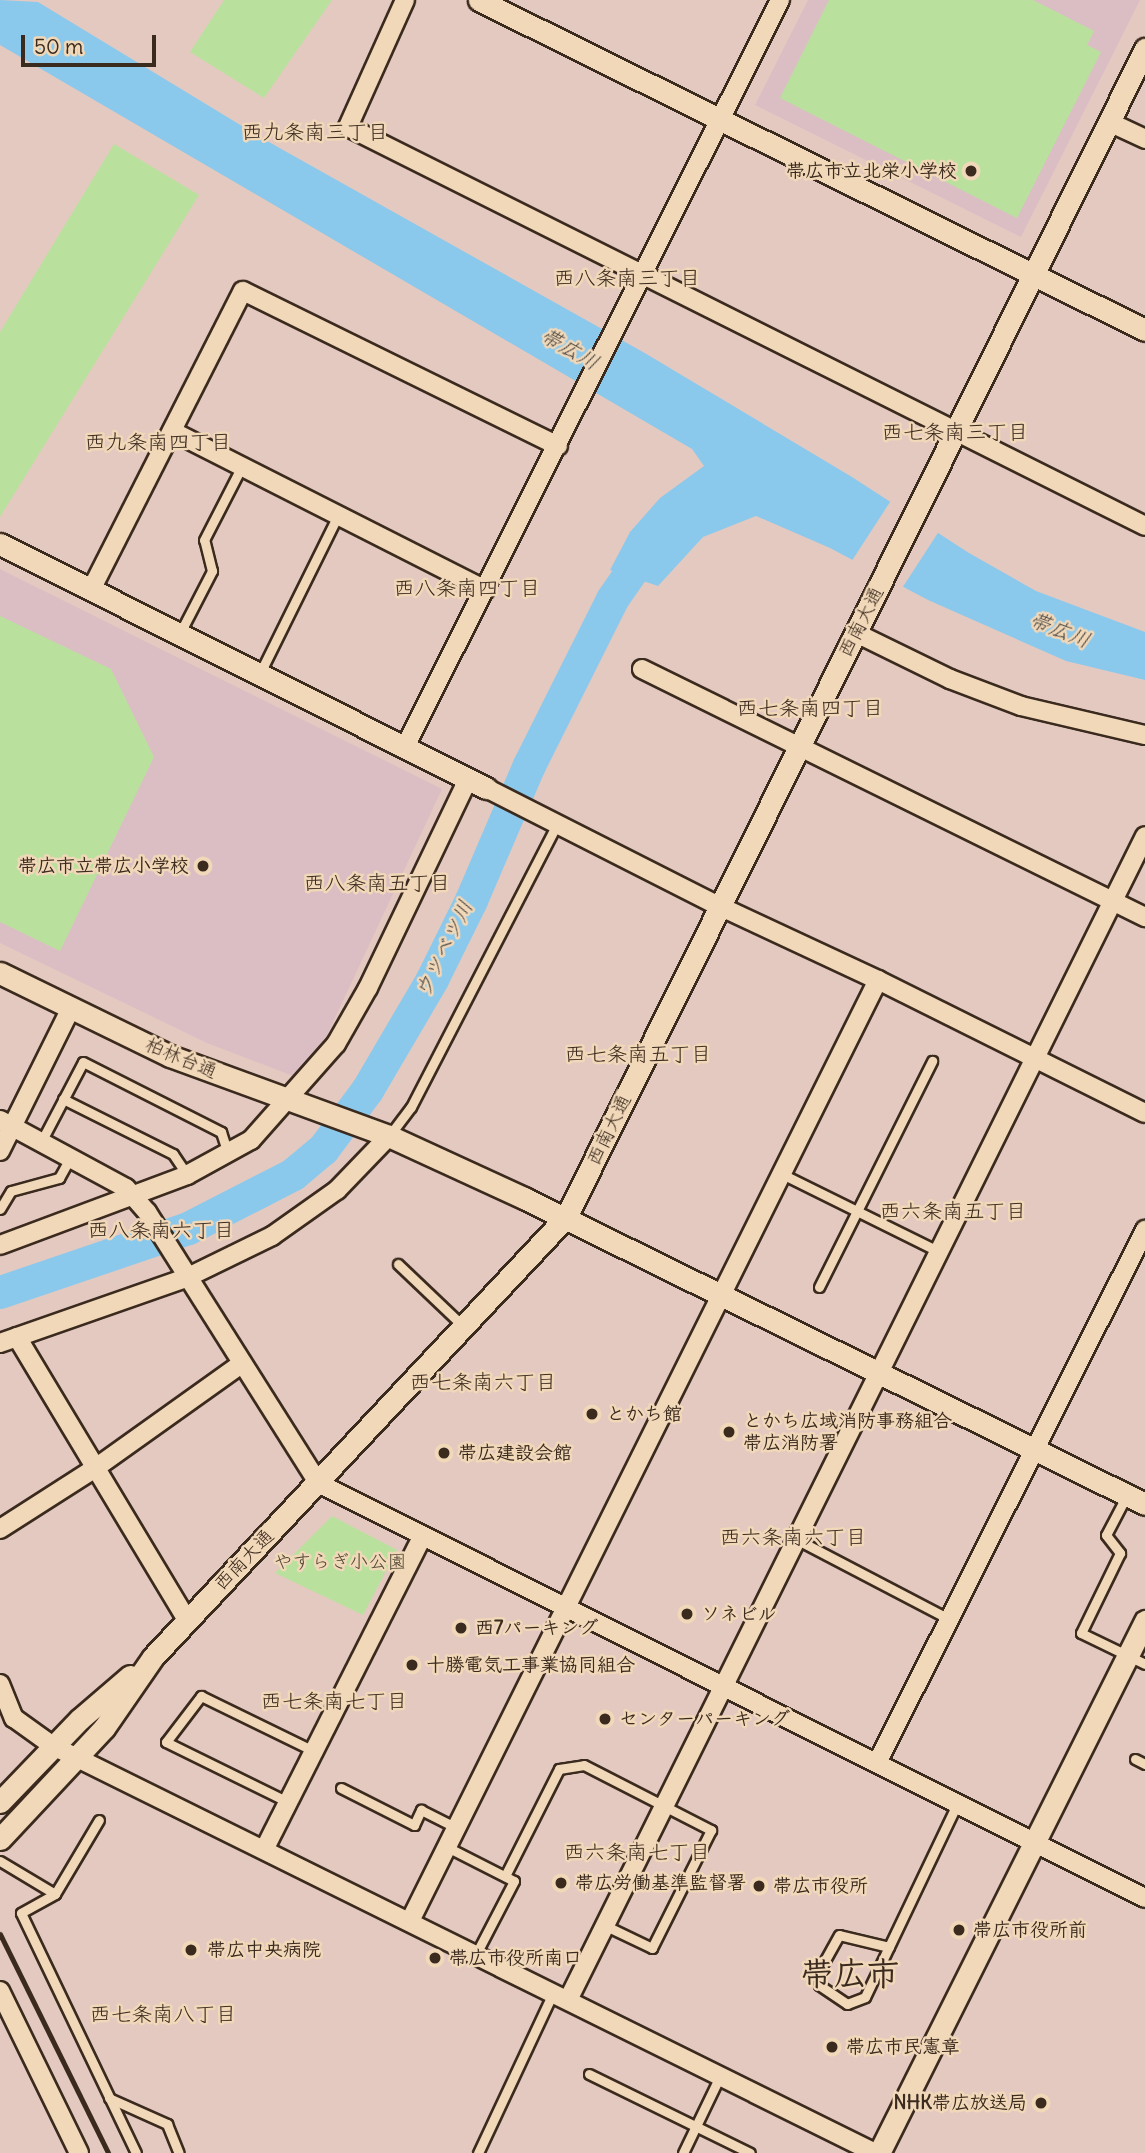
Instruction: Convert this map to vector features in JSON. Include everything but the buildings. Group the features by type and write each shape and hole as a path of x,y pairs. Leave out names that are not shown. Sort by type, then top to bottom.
{"street":[{"path":"405,0 348,127 1145,526"},
{"path":"479,0 1145,330"},
{"path":"405,747 645,274 780,0"},
{"name":"西南大通","path":"0,1802 80,1718 153,1657 566,1217 1032,274 1144,54"},
{"path":"1109,122 1145,139"},
{"path":"92,589 243,291 558,446"},
{"path":"172,430 485,590"},
{"path":"0,544 719,906 1145,1113"},
{"path":"856,633 950,679 1021,706 1145,735"},
{"path":"642,668 1145,917"},
{"path":"1,1243 134,1197 187,1175 251,1140 297,1104 368,988 477,784"},
{"path":"560,1997 604,1925 1145,836"},
{"name":"柏林台通","path":"0,973 170,1056 389,1136 566,1217 1136,1499"},
{"path":"410,1921 878,981"},
{"path":"0,1151 6,1123 71,1008"},
{"path":"6,1123 126,1188 134,1197 147,1212 181,1270 318,1483 1145,1898"},
{"path":"187,1620 94,1469 8,1340 272,1236 337,1190 389,1136"},
{"path":"877,1763 1037,1450 1145,1230"},
{"path":"0,1530 94,1469 241,1364"},
{"path":"265,1848 422,1536"},
{"path":"0,1684 14,1718 53,1746 265,1848 877,2153 1034,1842 1136,1660 1145,1621"},
{"name":"西南大通","path":"0,1839 104,1728 153,1657"},
{"path":"0,1991 79,2153"}],"lane":[{"path":"180,633 212,571 204,540 242,466"},
{"path":"260,673 338,515"},
{"path":"389,1136 411,1107 557,824"},
{"path":"820,1287 932,1061"},
{"path":"41,1142 83,1062 220,1132 228,1154"},
{"path":"63,1099 173,1154 187,1175"},
{"path":"0,1209 11,1191 59,1178 70,1158"},
{"path":"782,1174 938,1251"},
{"path":"398,1264 464,1326"},
{"path":"1136,1499 1106,1535 1120,1553 1081,1633 1136,1660"},
{"path":"796,1539 950,1619"},
{"path":"288,1802 166,1742 201,1696 314,1751"},
{"path":"1135,1759 1145,1764"},
{"path":"505,1876 559,1769 584,1765 664,1803 711,1830 652,1948 604,1925"},
{"path":"341,1788 414,1825 421,1810 457,1828"},
{"path":"889,1947 839,1935 819,1971 819,1985 847,2004 865,1997 889,1947 957,1804"},
{"path":"99,1820 55,1894 21,1913 136,2153"},
{"path":"447,1847 514,1881 476,1954"},
{"path":"0,1861 55,1894"},
{"path":"478,2153 560,1997"},
{"path":"589,2074 750,2153"},
{"path":"683,2153 720,2076"},
{"path":"109,2098 167,2124 179,2153"}],"shaded area":[{"name":"帯広市立北栄小学校","path":"808,0 1140,0 1021,237 755,105"},
{"name":"帯広市立帯広小学校","path":"0,569 442,789 327,1035 296,1077 207,1043 0,943"}],"green space":[{"path":"224,0 332,0 264,98 190,52"},
{"name":"帯広市立北栄小学校","path":"829,0 1033,0 1094,31 1087,45 1101,52 1017,218 780,98"},
{"path":"114,144 199,195 0,517 0,332"},
{"path":"0,616 111,669 154,757 60,951 0,922"},
{"name":"やすらぎ小公園","path":"332,1516 397,1550 363,1615 275,1573"}],"water":[{"name":"帯広川","path":"0,0 38,2 260,137 643,352 852,477 969,553 1036,591 1145,632 1145,680 1066,661 928,600 830,548 756,516 703,537 658,586 610,570 630,532 660,498 704,466 692,449 0,45"}],"pier":[{"path":"892,499 940,530 898,594 851,563"}],"waterway":[{"name":"ウツベツ川","path":"0,1292 188,1228 293,1174 323,1149 367,1090 432,979 471,900 529,765 612,599 641,557 656,541"}],"railway":[{"path":"0,1934 108,2153"}],"place":[{"name":"帯広市立北栄小学校","path":"971,171"},
{"name":"帯広市立帯広小学校","path":"203,866"},
{"name":"とかち館","path":"592,1414"},
{"name":"とかち広域消防事務組合 帯広消防署","path":"729,1432"},
{"name":"帯広建設会館","path":"444,1453"},
{"name":"ソネビル","path":"687,1614"},
{"name":"西7パーキング","path":"461,1628"},
{"name":"十勝電気工事業協同組合","path":"412,1665"},
{"name":"センターパーキング","path":"605,1719"},
{"name":"帯広労働基準監督署","path":"561,1883"},
{"name":"帯広市役所","path":"759,1886"},
{"name":"帯広市役所前","path":"959,1930"},
{"name":"帯広中央病院","path":"191,1950"},
{"name":"帯広市役所南口","path":"435,1958"},
{"name":"帯広市民憲章","path":"832,2047"},
{"name":"NHK帯広放送局","path":"1041,2103"}],"district":[{"name":"西九条南三丁目","path":"315,132"},
{"name":"西八条南三丁目","path":"627,278"},
{"name":"西七条南三丁目","path":"955,432"},
{"name":"西九条南四丁目","path":"158,442"},
{"name":"西八条南四丁目","path":"467,588"},
{"name":"西七条南四丁目","path":"810,708"},
{"name":"西八条南五丁目","path":"377,883"},
{"name":"西七条南五丁目","path":"638,1054"},
{"name":"西六条南五丁目","path":"953,1211"},
{"name":"西八条南六丁目","path":"161,1230"},
{"name":"西七条南六丁目","path":"483,1382"},
{"name":"西六条南六丁目","path":"793,1537"},
{"name":"西七条南七丁目","path":"334,1701"},
{"name":"西六条南七丁目","path":"637,1852"},
{"name":"帯広市","path":"850,1974"},
{"name":"西七条南八丁目","path":"163,2014"}]}
